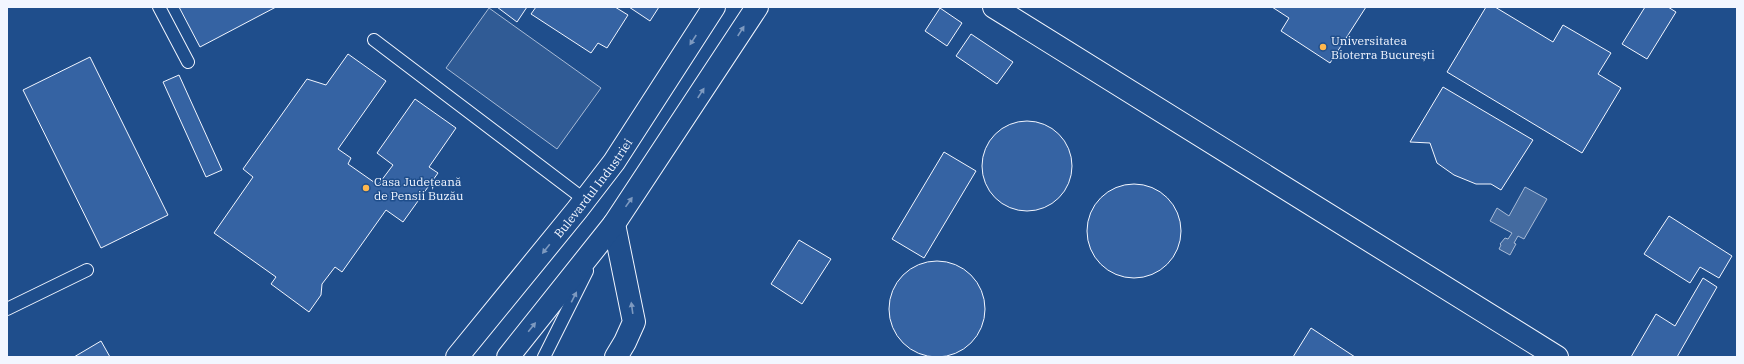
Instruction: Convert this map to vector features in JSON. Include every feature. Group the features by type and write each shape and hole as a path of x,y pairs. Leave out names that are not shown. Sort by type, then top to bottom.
{"main road":[{"name":"Bulevardul Industriei","path":"457,357 585,200 614,162 714,7"},
{"path":"508,357 609,230 757,7"},
{"path":"994,7 1557,357"},
{"path":"609,230 634,322 616,357"}],"lane":[{"path":"159,7 188,62"},
{"path":"374,40 585,200"},
{"path":"544,357 609,230"},
{"path":"7,309 88,270"}],"shaded area":[{"path":"489,8 601,88 557,149 446,68"},
{"path":"1525,187 1547,199 1524,239 1518,236 1514,243 1516,244 1510,255 1499,249 1500,244 1505,238 1508,239 1512,233 1490,221 1497,208 1509,216"}],"building":[{"path":"179,7 276,7 200,47"},
{"path":"497,7 527,7 517,22"},
{"path":"536,7 615,7 628,15 607,48 598,43 591,53 531,14"},
{"path":"629,7 659,7 650,21"},
{"name":"Universitatea Bioterra București","path":"1272,7 1366,7 1330,63 1281,31 1289,18"},
{"path":"1486,7 1495,7 1553,42 1563,25 1611,53 1598,74 1621,88 1582,153 1447,72"},
{"path":"1645,7 1668,7 1676,12 1647,59 1622,44"},
{"path":"940,8 962,23 947,46 925,31"},
{"path":"971,34 1013,62 997,84 956,56"},
{"path":"348,54 386,81 338,149 351,158 348,164 378,185 393,165 377,153 415,99 456,128 429,167 438,173 403,222 386,210 342,272 335,267 322,284 321,295 309,312 271,284 276,277 214,233 253,177 243,169 307,79 326,85"},
{"path":"90,57 168,215 101,248 23,90"},
{"path":"179,75 222,170 206,177 163,82"},
{"path":"1443,87 1533,140 1501,190 1491,184 1476,184 1454,175 1437,163 1430,143 1410,142"},
{"path":"1027,121 1044,124 1059,134 1069,149 1072,166 1069,183 1059,198 1044,208 1027,211 1010,208 995,198 985,183 982,166 985,149 995,134 1010,124"},
{"path":"944,152 976,171 924,258 892,239"},
{"path":"1125,184 1143,184 1152,187 1168,197 1178,213 1181,222 1181,240 1178,249 1168,265 1152,275 1143,278 1125,278 1116,275 1100,265 1090,249 1087,240 1087,222 1090,213 1100,197 1116,187"},
{"path":"1669,216 1732,256 1719,278 1700,267 1690,283 1644,254"},
{"path":"799,240 831,259 802,304 771,284"},
{"path":"937,261 955,265 964,269 971,275 977,282 981,291 985,309 981,327 977,336 971,343 964,349 955,353 937,357 919,353 910,349 903,343 897,336 893,327 889,309 893,291 897,282 903,275 910,269 919,265"},
{"path":"1703,278 1717,287 1677,357 1631,357 1656,314 1675,326"},
{"path":"1311,328 1355,357 1293,357"},
{"path":"101,341 110,357 74,357"}],"place":[{"name":"Universitatea Bioterra București","path":"1323,47"},
{"name":"Casa Județeană de Pensii Buzău","path":"366,188"}]}
